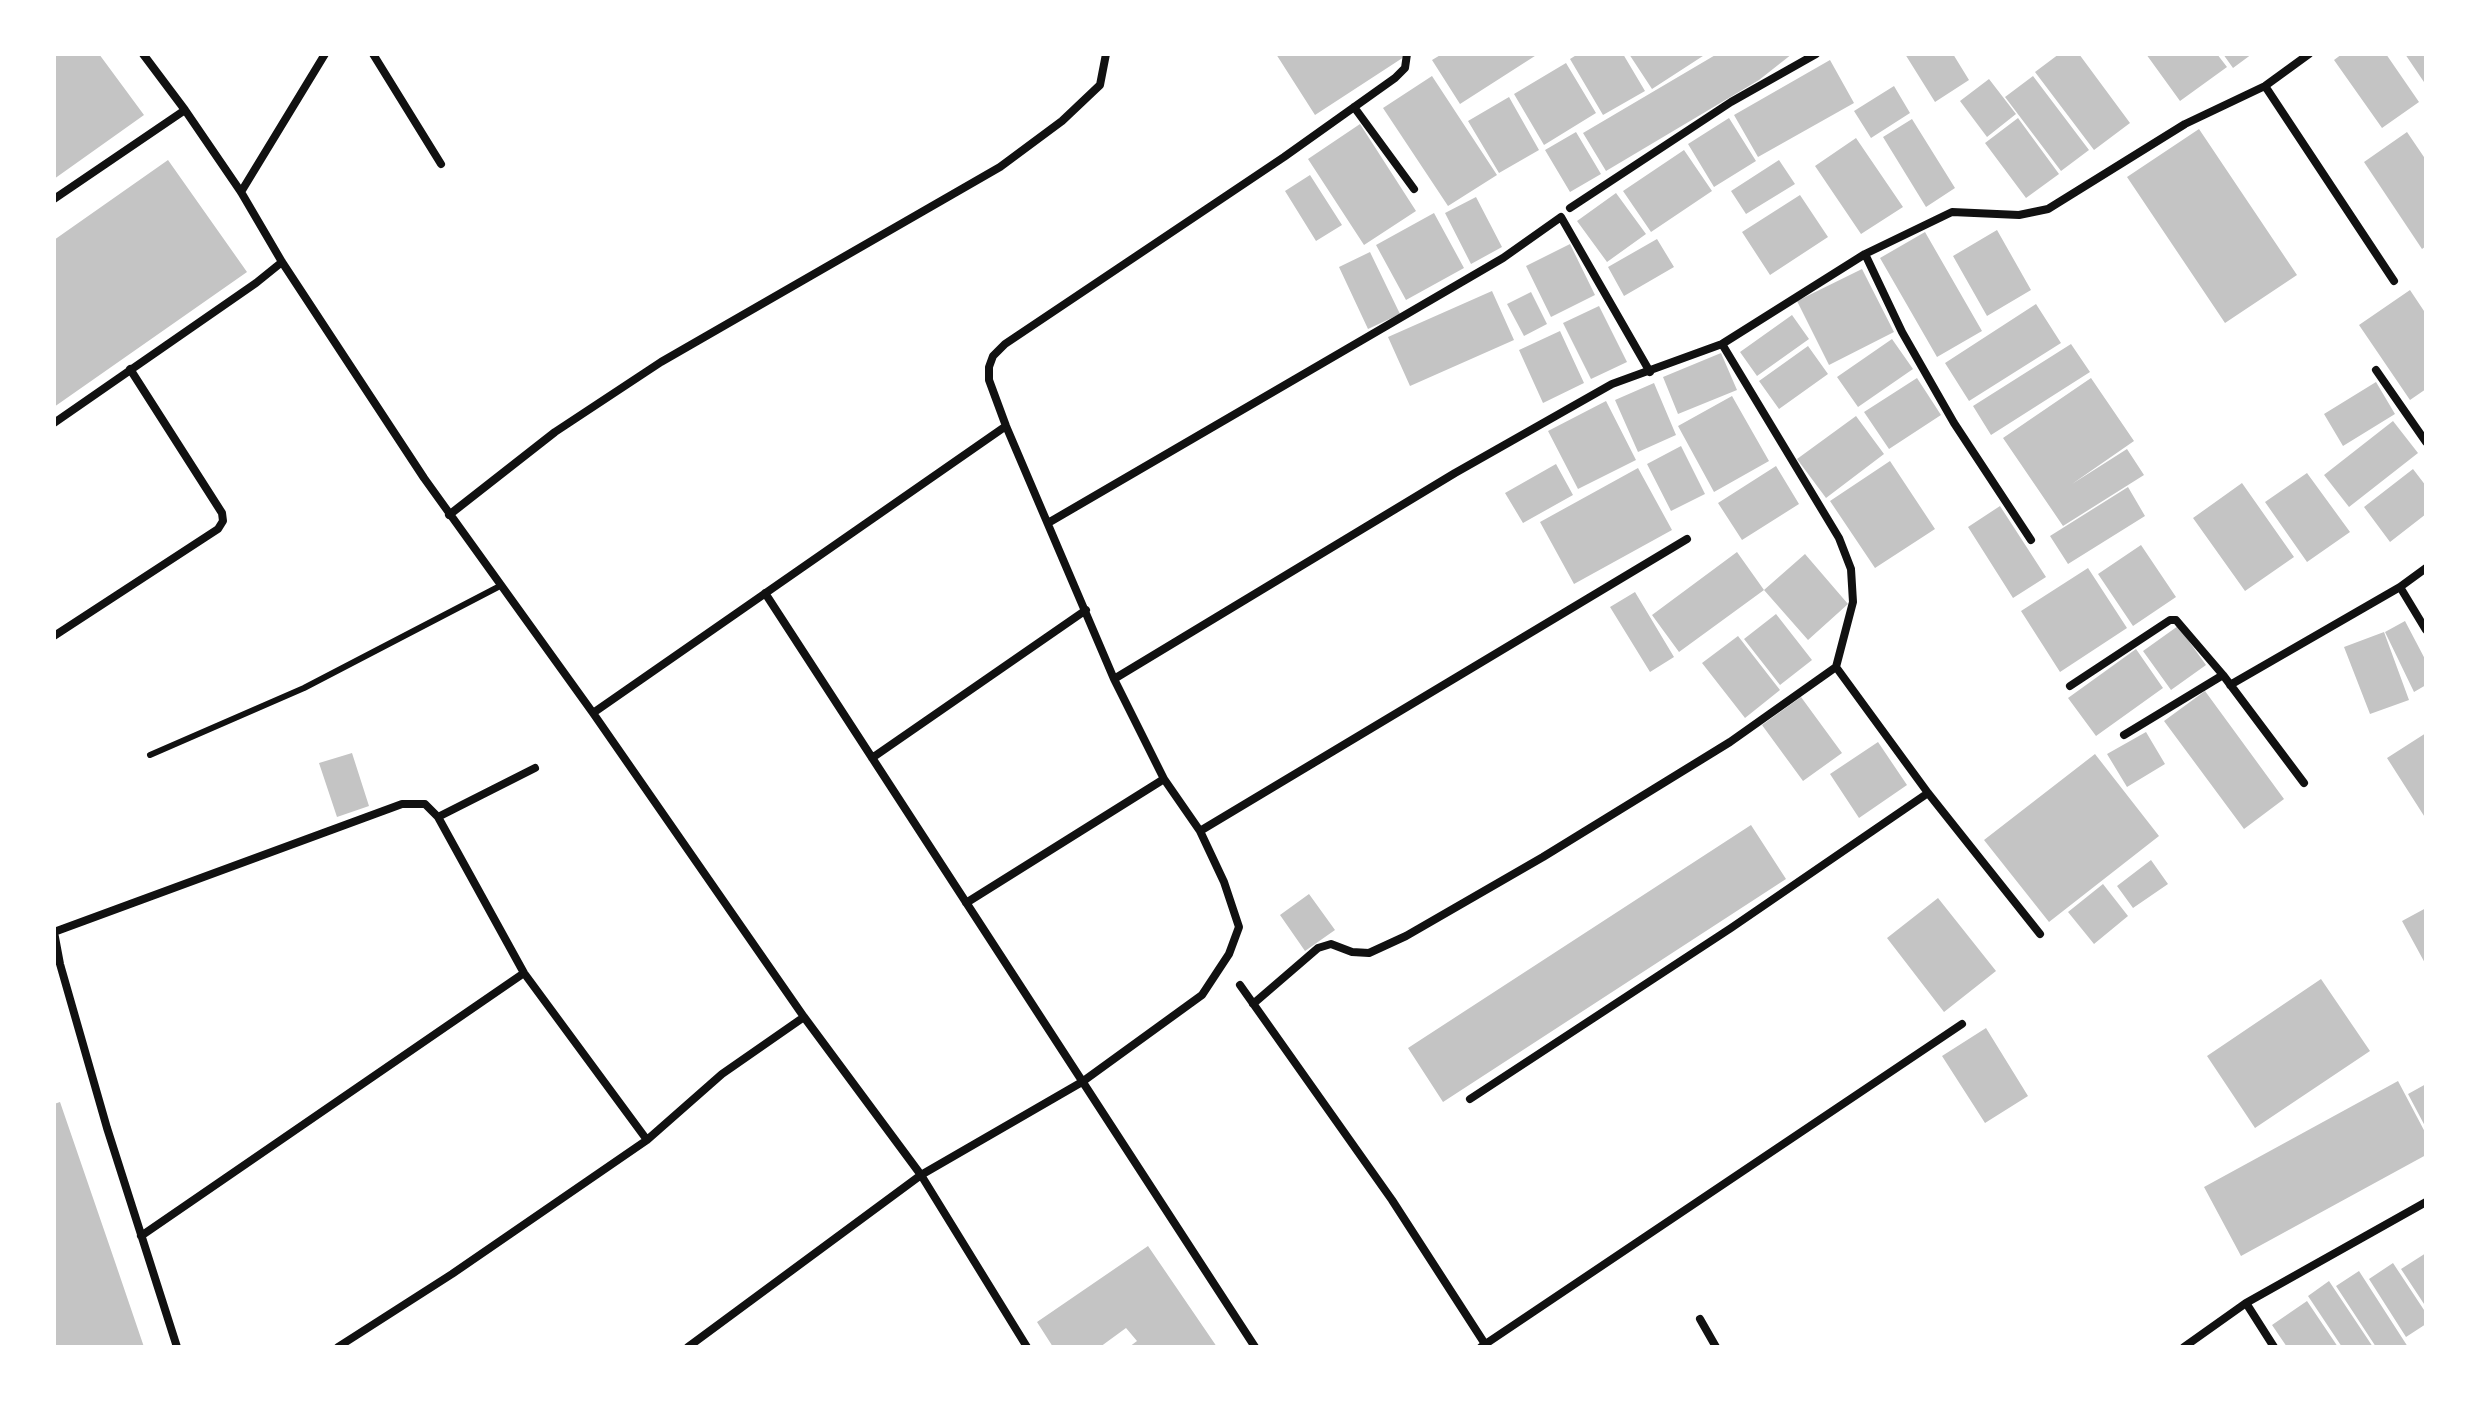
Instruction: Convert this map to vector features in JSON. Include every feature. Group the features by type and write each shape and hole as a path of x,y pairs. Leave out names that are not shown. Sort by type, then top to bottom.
{"street":[{"path":"143,54 241,192 282,262 449,515 593,713 804,1017 921,1175 1027,1347"},
{"path":"241,192 325,54"},
{"path":"373,54 441,164"},
{"path":"449,515 555,432 661,362 1000,167 1062,121 1100,85 1106,54"},
{"path":"688,1347 921,1175 1082,1082 1202,995 1229,954 1239,927 1224,882 1200,831 1164,779 1114,679 1006,426 989,380 993,356 1005,344 1284,157 1395,78 1405,68 1407,54"},
{"path":"1570,208 1731,102 1816,54"},
{"path":"1114,679 1455,473 1612,384 1722,344 1865,254 1952,212 2019,215 2048,209 2185,124 2265,86 2309,54"},
{"path":"2265,86 2394,281"},
{"path":"1354,107 1414,189"},
{"path":"54,199 185,110"},
{"path":"1048,523 1375,335 1503,258 1561,217 1650,372"},
{"path":"1865,254 1902,332 1954,423 2031,540"},
{"path":"54,423 282,262"},
{"path":"1253,1004 1318,948 1331,944 1352,952 1369,953 1406,936 1543,857 1730,742 1836,667 1853,602 1851,569 1839,538 1722,344"},
{"path":"54,636 218,529 223,521 222,513 130,369"},
{"path":"2376,370 2426,442"},
{"path":"593,713 1006,426"},
{"path":"1200,831 1687,539"},
{"path":"2230,685 2400,587 2426,568"},
{"path":"2400,587 2426,630"},
{"path":"765,593 1255,1347"},
{"path":"872,758 1086,610"},
{"path":"2070,686 2173,620 2179,622 2304,783"},
{"path":"1836,667 1928,793 2040,934"},
{"path":"2124,735 2223,675"},
{"path":"438,817 535,768"},
{"path":"966,903 1164,779"},
{"path":"1470,1099 1731,928 1928,793"},
{"path":"177,1347 107,1128 60,964 54,932 402,804 425,804 438,817 524,973 647,1140"},
{"path":"141,1236 524,973"},
{"path":"1240,985 1392,1200 1483,1346 1962,1024"},
{"path":"338,1347 452,1274 647,1140 722,1074 804,1017"},
{"path":"2184,1347 2246,1303 2426,1202"},
{"path":"2246,1303 2274,1347"},
{"path":"1700,1319 1716,1347"}],"lane":[{"path":"150,755 304,688 500,586"}],"building":[{"path":"54,54 99,54 144,115 54,179"},
{"path":"1276,54 1402,54 1404,57 1315,115"},
{"path":"1442,54 1538,54 1460,104 1432,60"},
{"path":"1578,54 1623,54 1645,91 1603,115 1570,59"},
{"path":"1629,54 1706,54 1652,89"},
{"path":"1717,54 1792,54 1759,80 1606,171 1583,133"},
{"path":"1905,54 1953,54 1969,80 1935,102"},
{"path":"2059,54 2079,54 2130,123 2094,150 2035,72"},
{"path":"2146,54 2217,54 2227,67 2180,101"},
{"path":"2223,54 2252,54 2233,68"},
{"path":"2342,54 2386,54 2419,102 2382,128 2334,60"},
{"path":"2405,54 2426,54 2426,85"},
{"path":"1830,60 1854,103 1758,157 1734,115"},
{"path":"1566,63 1596,113 1544,145 1514,94"},
{"path":"1432,76 1497,175 1448,206 1383,108"},
{"path":"2033,76 2089,150 2061,171 2005,97"},
{"path":"1989,79 2016,114 1987,137 1960,101"},
{"path":"1894,86 1910,113 1871,138 1854,111"},
{"path":"1509,97 1539,150 1499,173 1468,121"},
{"path":"1729,118 1756,161 1714,187 1688,144"},
{"path":"2018,118 2059,174 2026,198 1985,143"},
{"path":"1912,119 1955,188 1926,207 1883,137"},
{"path":"1360,124 1416,211 1364,245 1308,159"},
{"path":"2199,129 2297,275 2225,323 2127,177"},
{"path":"1576,132 1601,174 1570,192 1545,150"},
{"path":"2407,132 2426,160 2426,246 2422,249 2364,162"},
{"path":"1856,138 1903,207 1861,234 1815,166"},
{"path":"1684,150 1712,191 1651,232 1623,191"},
{"path":"168,160 247,272 54,407 54,240"},
{"path":"1779,160 1795,184 1746,214 1731,191"},
{"path":"1310,175 1342,225 1316,241 1285,191"},
{"path":"1616,193 1646,234 1607,262 1577,221"},
{"path":"1800,195 1828,237 1770,275 1742,232"},
{"path":"1476,197 1502,247 1471,264 1445,213"},
{"path":"1434,213 1464,268 1406,300 1376,245"},
{"path":"1997,230 2031,290 1987,316 1953,256"},
{"path":"1925,232 1982,331 1937,357 1880,258"},
{"path":"1657,239 1674,267 1624,296 1608,267"},
{"path":"1570,244 1595,295 1551,317 1526,266"},
{"path":"1370,252 1400,314 1368,329 1339,267"},
{"path":"1862,269 1894,332 1829,365 1797,301"},
{"path":"2410,290 2426,314 2426,389 2410,400 2359,325"},
{"path":"1492,291 1514,340 1410,386 1388,337"},
{"path":"1531,292 1547,324 1524,336 1507,304"},
{"path":"2036,304 2061,343 1969,401 1945,363"},
{"path":"1599,306 1627,362 1591,379 1563,323"},
{"path":"1792,315 1809,339 1757,376 1740,352"},
{"path":"1560,331 1584,383 1543,403 1519,350"},
{"path":"1892,339 1913,369 1858,407 1837,377"},
{"path":"2071,344 2090,372 1991,435 1973,406"},
{"path":"1808,346 1828,374 1779,409 1759,381"},
{"path":"1721,353 1737,390 1678,414 1663,377"},
{"path":"1917,378 1941,415 1889,449 1864,412"},
{"path":"2091,378 2134,441 2072,484 2127,449 2144,475 2063,526 2003,438"},
{"path":"2376,382 2395,414 2343,446 2324,414"},
{"path":"1654,383 1676,435 1638,452 1615,400"},
{"path":"1732,396 1769,461 1714,492 1678,426"},
{"path":"1606,401 1636,460 1578,489 1548,431"},
{"path":"1856,416 1884,454 1826,498 1797,459"},
{"path":"2393,421 2418,453 2349,507 2324,475"},
{"path":"1681,446 1705,494 1671,511 1647,464"},
{"path":"1890,461 1935,529 1875,568 1830,501"},
{"path":"1556,464 1573,495 1523,523 1505,493"},
{"path":"1776,466 1799,504 1742,540 1718,503"},
{"path":"1638,468 1672,530 1574,584 1540,522"},
{"path":"2413,469 2426,486 2426,514 2390,542 2364,507"},
{"path":"2307,473 2350,532 2307,562 2265,502"},
{"path":"2242,483 2294,557 2245,591 2193,518"},
{"path":"2128,487 2145,516 2068,564 2050,536"},
{"path":"2000,506 2046,577 2013,598 1968,527"},
{"path":"2141,545 2176,597 2133,626 2098,574"},
{"path":"1737,552 1764,590 1679,652 1652,615"},
{"path":"1805,554 1848,604 1808,640 1764,590"},
{"path":"2088,568 2127,628 2060,672 2021,611"},
{"path":"1635,592 1674,657 1650,672 1610,607"},
{"path":"1776,614 1812,660 1780,685 1744,639"},
{"path":"2405,621 2426,661 2426,685 2414,692 2385,632"},
{"path":"2178,626 2206,665 2171,690 2143,651"},
{"path":"2384,632 2409,700 2370,714 2344,647"},
{"path":"1738,636 1780,690 1745,718 1702,663"},
{"path":"2136,649 2163,688 2096,736 2068,698"},
{"path":"2205,691 2284,799 2244,829 2164,721"},
{"path":"1801,697 1842,753 1803,781 1762,725"},
{"path":"2146,732 2165,764 2127,787 2107,754"},
{"path":"2426,733 2426,819 2387,758"},
{"path":"1878,742 1907,785 1859,818 1830,774"},
{"path":"352,753 369,806 337,817 319,763"},
{"path":"2095,754 2159,836 2049,922 1984,840"},
{"path":"1751,825 1786,879 1443,1102 1408,1048"},
{"path":"2151,860 2168,884 2133,908 2117,886"},
{"path":"2103,884 2128,916 2094,944 2068,912"},
{"path":"1309,894 1335,930 1305,951 1280,915"},
{"path":"1938,898 1996,971 1944,1012 1887,938"},
{"path":"2426,908 2426,965 2402,921"},
{"path":"2321,979 2370,1051 2255,1128 2207,1056"},
{"path":"1986,1028 2028,1096 1985,1123 1942,1056"},
{"path":"2398,1081 2426,1134 2426,1155 2241,1256 2204,1187"},
{"path":"2426,1084 2426,1128 2408,1094"},
{"path":"60,1102 144,1347 54,1347 54,1104"},
{"path":"1148,1246 1217,1347 1129,1347 1137,1341 1126,1328 1100,1347 1053,1347 1037,1322"},
{"path":"2426,1253 2426,1307 2401,1269"},
{"path":"2393,1263 2426,1313 2426,1324 2406,1337 2369,1279"},
{"path":"2359,1271 2408,1347 2376,1347 2336,1286"},
{"path":"2329,1281 2373,1347 2342,1347 2308,1296"},
{"path":"2307,1301 2338,1347 2287,1347 2272,1325"}]}
